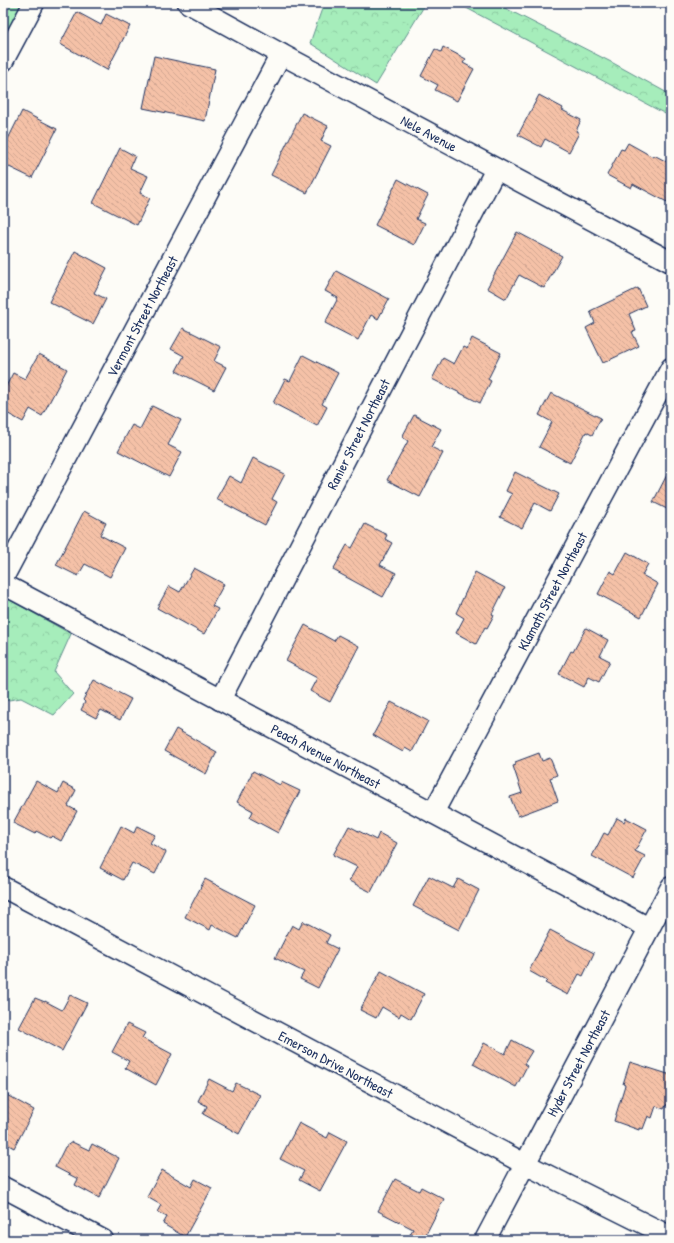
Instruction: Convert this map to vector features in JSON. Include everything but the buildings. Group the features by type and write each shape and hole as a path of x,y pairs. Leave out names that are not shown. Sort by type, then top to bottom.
{"street":[{"path":"3,61 34,3"},
{"name":"Nele Avenue","path":"188,3 671,262"},
{"name":"Vermont Street Northeast","path":"3,578 281,54"},
{"name":"Ranier Street Northeast","path":"220,700 496,169"},
{"name":"Klamath Street Northeast","path":"433,813 671,368"},
{"name":"Peach Avenue Northeast","path":"3,584 649,928"},
{"name":"Emerson Drive Northeast","path":"3,887 525,1164 671,1238"},
{"name":"Hyder Street Northeast","path":"486,1240 671,887"},
{"path":"3,1186 104,1240"}],"green space":[{"path":"3,3 38,3 3,64"},
{"path":"324,3 426,3 376,85 310,43"},
{"path":"457,3 495,3 613,63 671,95 671,117"},
{"path":"3,596 71,634 54,672 73,694 54,715 21,698 3,701"}]}
